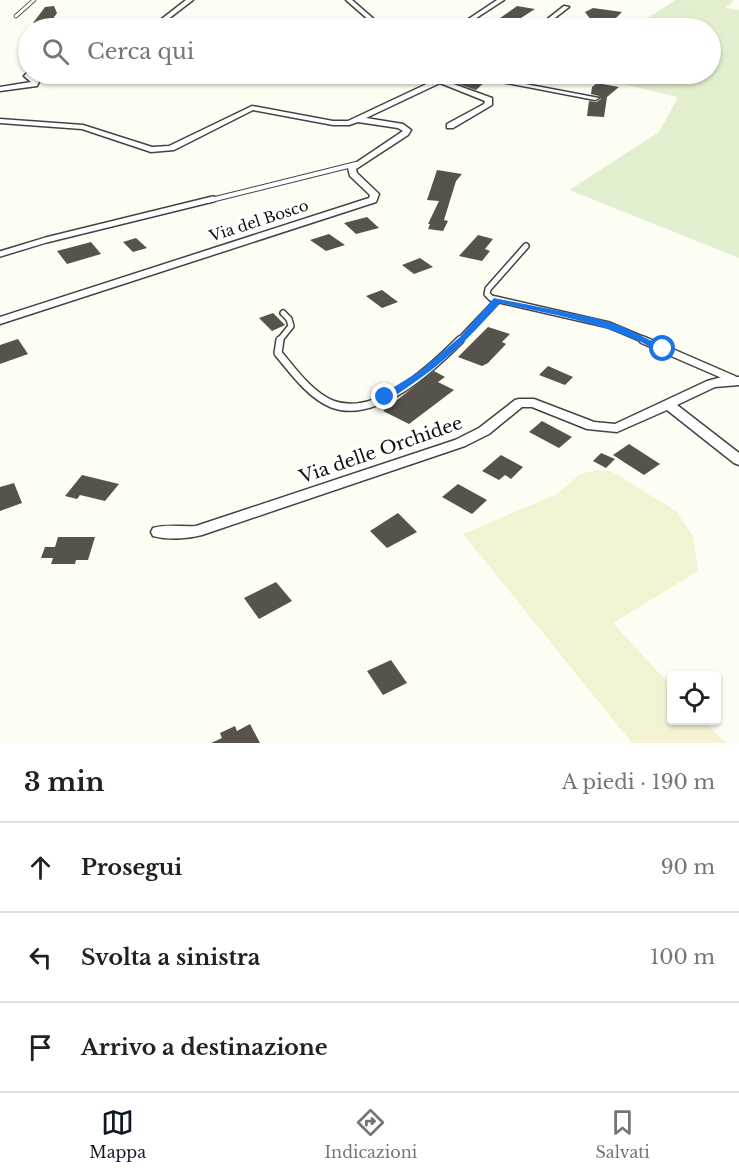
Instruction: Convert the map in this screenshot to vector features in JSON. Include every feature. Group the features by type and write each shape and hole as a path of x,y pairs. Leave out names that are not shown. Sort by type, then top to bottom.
{"street":[{"path":"166,18 190,0"},
{"path":"349,0 370,18"},
{"path":"473,18 501,0"},
{"path":"552,18 566,7"},
{"path":"0,89 34,84"},
{"path":"0,121 87,128 158,150 171,148 252,108 341,124 357,119 431,84"},
{"path":"448,84 490,102 487,106 450,126"},
{"path":"518,84 595,98"},
{"path":"356,164 407,131 400,126 357,119"},
{"name":"Via del Bosco","path":"0,321 370,201 375,194 352,172 356,164"},
{"name":"Via delle Orchidee","path":"158,532 197,531 460,443 484,431 519,403 534,403 586,424 612,428 625,426 715,382 738,381"},
{"path":"669,405 739,460"}],"lane":[{"path":"16,16 34,0"},
{"path":"0,254 39,242 356,164"},
{"path":"526,246 487,291 488,296 609,325 738,381"},
{"path":"283,313 290,319 291,326 278,343 278,354 325,400 336,406 353,408 385,397 424,373 463,339 498,300"}],"green space":[{"path":"676,0 734,0 726,8 739,10 739,258 569,190 659,132 678,97 623,84 721,84 721,18 647,18"},
{"path":"597,470 611,471 676,511 693,536 698,571 613,623 667,682 667,725 708,725 726,743 632,743 463,534 557,494 580,474"}],"building":[{"path":"54,6 57,13 54,18 37,18 45,7"},
{"path":"517,6 535,9 521,18 500,18"},
{"path":"593,8 622,12 616,18 590,18 585,12"},
{"path":"459,84 483,84 476,90"},
{"path":"596,84 602,84 619,87 607,97 604,117 587,116 589,101 596,102 601,99 591,94 592,87"},
{"path":"437,170 462,174 456,181 444,220 448,221 443,231 428,229 430,224 428,224 439,201 427,200"},
{"path":"367,217 379,228 356,234 344,223"},
{"path":"329,234 345,245 326,251 310,240"},
{"path":"478,235 493,239 485,249 490,251 482,261 459,256"},
{"path":"136,238 147,248 133,252 123,242"},
{"path":"91,242 101,254 67,264 57,251"},
{"path":"420,258 433,267 414,274 402,265"},
{"path":"382,290 398,302 382,308 366,296"},
{"path":"273,313 285,325 272,331 259,318"},
{"path":"488,327 510,334 502,342 506,344 488,363 482,366 458,357"},
{"path":"18,339 28,354 0,364 0,345"},
{"path":"548,366 573,377 565,385 539,375"},
{"path":"434,371 445,377 438,382 454,390 409,424 383,411"},
{"path":"542,421 572,437 559,448 529,432"},
{"path":"629,444 660,464 644,475 613,455"},
{"path":"601,453 615,459 606,468 593,461"},
{"path":"501,455 523,467 511,479 505,475 499,480 482,471"},
{"path":"82,475 119,484 105,501 80,495 77,499 65,496"},
{"path":"14,483 22,503 0,511 0,487"},
{"path":"458,484 487,500 472,514 442,497"},
{"path":"398,513 417,532 387,548 370,531"},
{"path":"58,537 95,537 88,560 76,560 75,564 51,564 53,558 41,558 45,547 55,547"},
{"path":"276,582 292,601 259,619 244,598"},
{"path":"391,660 407,683 383,695 367,671"},
{"path":"250,724 260,743 211,743 222,738 220,733 235,726 237,731"}],"route":[{"path":"385,397 424,373 463,339 498,300 592,320 618,328 663,349"}]}
